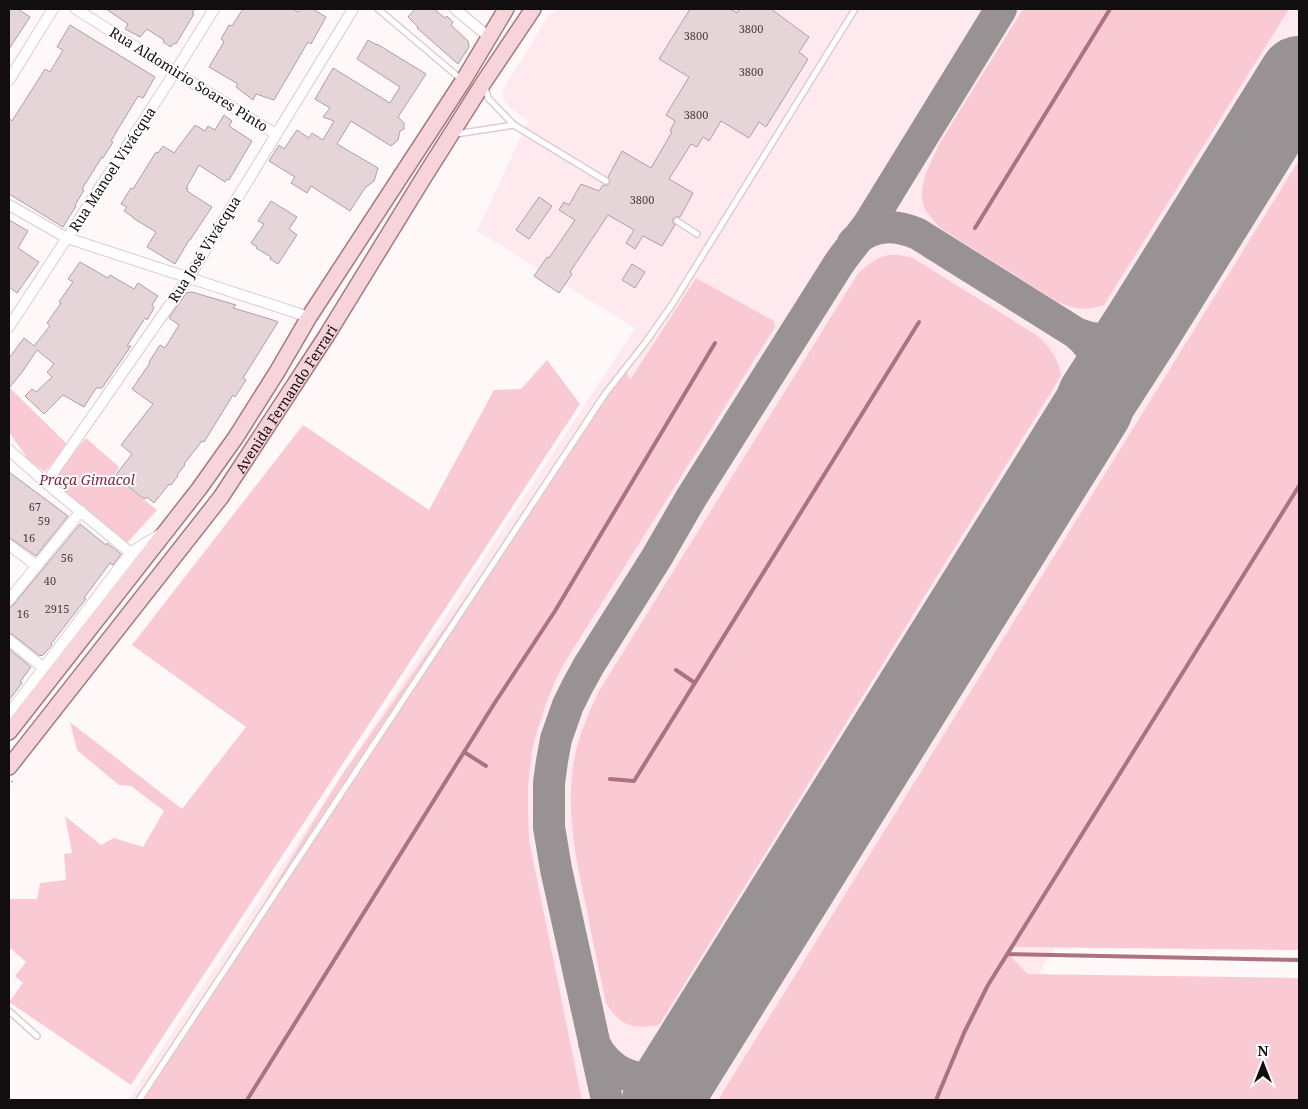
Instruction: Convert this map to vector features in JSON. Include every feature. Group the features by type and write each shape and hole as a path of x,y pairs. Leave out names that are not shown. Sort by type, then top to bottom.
{"main road":[{"name":"Avenida Fernando Ferrari","path":"9,732 137,558 164,534 236,437 277,372 309,316 463,81 506,9"},
{"name":"Avenida Fernando Ferrari","path":"9,767 221,497 295,385 450,134 533,9"},
{"path":"484,82 490,49 489,37"},
{"path":"309,316 344,305"}],"street":[{"path":"9,80 53,9"},
{"name":"Rua Aldomirio Soares Pinto","path":"76,9 276,134"},
{"name":"Rua Manoel Vivácqua","path":"9,327 214,9"},
{"name":"Rua José Vivácqua","path":"46,483 188,277 353,9"},
{"path":"455,9 489,37"},
{"path":"9,205 67,238 309,316"},
{"path":"9,450 137,558"},
{"path":"9,600 81,511"},
{"path":"9,545 37,566"},
{"name":"Avenida Fernando Ferrari","path":"9,717 45,669 137,558"},
{"path":"9,640 45,669"}],"lane":[{"path":"378,9 463,81"},
{"path":"138,1100 605,394 646,343 673,303 855,9"},
{"path":"484,82 488,98 514,125 606,181"},
{"path":"450,134 514,125"},
{"path":"677,221 697,234"},
{"path":"9,1011 37,1036"}],"shaded area":[{"path":"558,9 1299,9 1299,530 965,1100 128,1100 635,328 477,231 529,121 508,106 503,99 502,92 548,16"}],"green space":[{"path":"1023,9 1289,9 1104,305 1097,307 1080,309 1056,301 940,228 925,210 922,200 925,175 939,144"},
{"path":"1299,160 1299,950 1012,947 1008,954 1028,974 1299,978 1299,1100 718,1100"},
{"path":"888,255 913,258 1038,336 1053,354 1061,376 659,1025 641,1027 622,1022 606,1003 572,829 571,790 580,735 599,691 857,275 871,262"},
{"path":"696,278 774,321 775,327 568,657 547,701 532,751 528,787 529,840 582,1100 144,1100 340,778 625,368 630,380"},
{"path":"547,360 580,404 131,1085 9,1002 23,983 15,976 26,962 9,947 9,899 37,899 40,883 66,880 64,854 72,853 65,816 101,845 114,838 143,847 164,811 131,786 119,785 77,750 70,722 182,809 246,727 132,645 303,425 429,510 494,390 521,389"},
{"path":"9,387 67,444 45,472 29,461 9,432"},
{"name":"Praça Gimacol","path":"86,438 119,467 114,476 157,510 126,544 50,481"}],"building":[{"path":"9,9 18,9 30,17 9,49"},
{"path":"106,9 195,9 192,13 194,14 176,44 174,43 171,47 147,29 140,37 125,29 128,24"},
{"path":"243,9 293,9 298,12 300,9 313,9 326,17 311,44 308,42 274,100 256,94 253,100 236,87 238,84 209,67 224,42 221,39 229,25 232,26"},
{"path":"415,9 434,9 445,18 447,16 453,22 451,25 468,41 469,47 458,64 417,28 408,17"},
{"path":"690,9 730,9 737,13 739,9 771,9 809,37 799,52 808,59 766,127 759,122 749,138 721,121 709,141 703,137 697,147 691,144 669,179 693,193 680,217 673,219 675,225 662,246 643,236 635,249 626,243 634,230 608,215 570,272 572,274 559,293 534,276 575,220 559,210 564,202 569,205 581,184 599,191 603,185 608,185 610,181 608,177 622,151 651,168 672,132 670,131 675,121 666,115 689,77 659,59"},
{"path":"70,25 155,77 143,98 138,96 111,141 113,142 82,189 84,190 63,227 9,194 9,118 12,121 45,69 50,72 63,50 57,47"},
{"path":"368,40 426,74 398,117 404,123 404,129 400,131 398,140 391,146 351,121 337,144 378,168 374,181 365,188 350,211 311,186 307,193 291,183 295,177 269,161 279,145 284,149 297,130 309,138 312,133 323,140 334,121 323,117 330,108 315,99 333,68 390,103 400,87 357,59"},
{"path":"224,115 232,121 229,126 252,141 229,180 227,179 225,182 199,165 186,188 188,188 187,191 212,207 175,264 147,247 156,232 124,211 127,207 121,204 131,188 133,189 156,152 158,153 163,146 174,153 195,125 205,131 208,126 215,130"},
{"path":"539,197 552,206 529,239 516,230"},
{"path":"271,201 297,217 289,229 297,235 278,264 251,243 264,224 258,221"},
{"path":"9,220 28,231 18,248 39,262 17,293 9,287"},
{"path":"80,262 108,278 110,275 134,289 138,283 158,296 152,305 154,308 147,320 145,318 127,346 131,346 102,388 96,388 84,407 63,395 44,414 25,396 32,389 36,392 52,377 47,372 54,364 37,350 9,388 9,358 24,338 34,346 50,326 47,323 73,282 68,279"},
{"path":"632,264 645,272 635,288 622,280"},
{"path":"192,292 236,305 233,308 278,322 243,378 246,380 235,397 233,395 204,442 202,441 184,464 178,476 154,503 147,497 145,499 140,496 115,476 132,454 121,445 153,404 132,389 160,345 165,348 179,325 169,318 186,293"},
{"path":"9,472 68,516 36,556 9,538"},
{"path":"80,524 106,545 107,543 121,554 113,565 110,563 52,645 40,656 9,633 9,609"},
{"path":"9,649 31,667 9,700"}],"waterway":[{"path":"975,228 1110,9"},
{"path":"610,779 634,781 919,322"},
{"path":"247,1100 494,704 555,611 715,343"},
{"path":"936,1100 964,1033 988,985 1299,486"},
{"path":"676,670 695,683"},
{"path":"464,752 486,766"},
{"path":"1008,954 1299,960"}],"taxiway":[{"path":"607,1100 556,869 549,827 549,783 552,761 556,739 568,705 589,665 657,557 691,498 838,265 870,222 1001,9"},
{"path":"853,243 860,236 884,227 901,228 918,234 1076,333 1090,347 1097,362 1099,370 1097,398"},
{"path":"1076,333 1094,338 1109,339 1142,328"},
{"path":"594,1043 600,1053 616,1069 636,1078 659,1077 681,1064 690,1054"}],"runway":[{"path":"662,1100 1299,76"}]}
